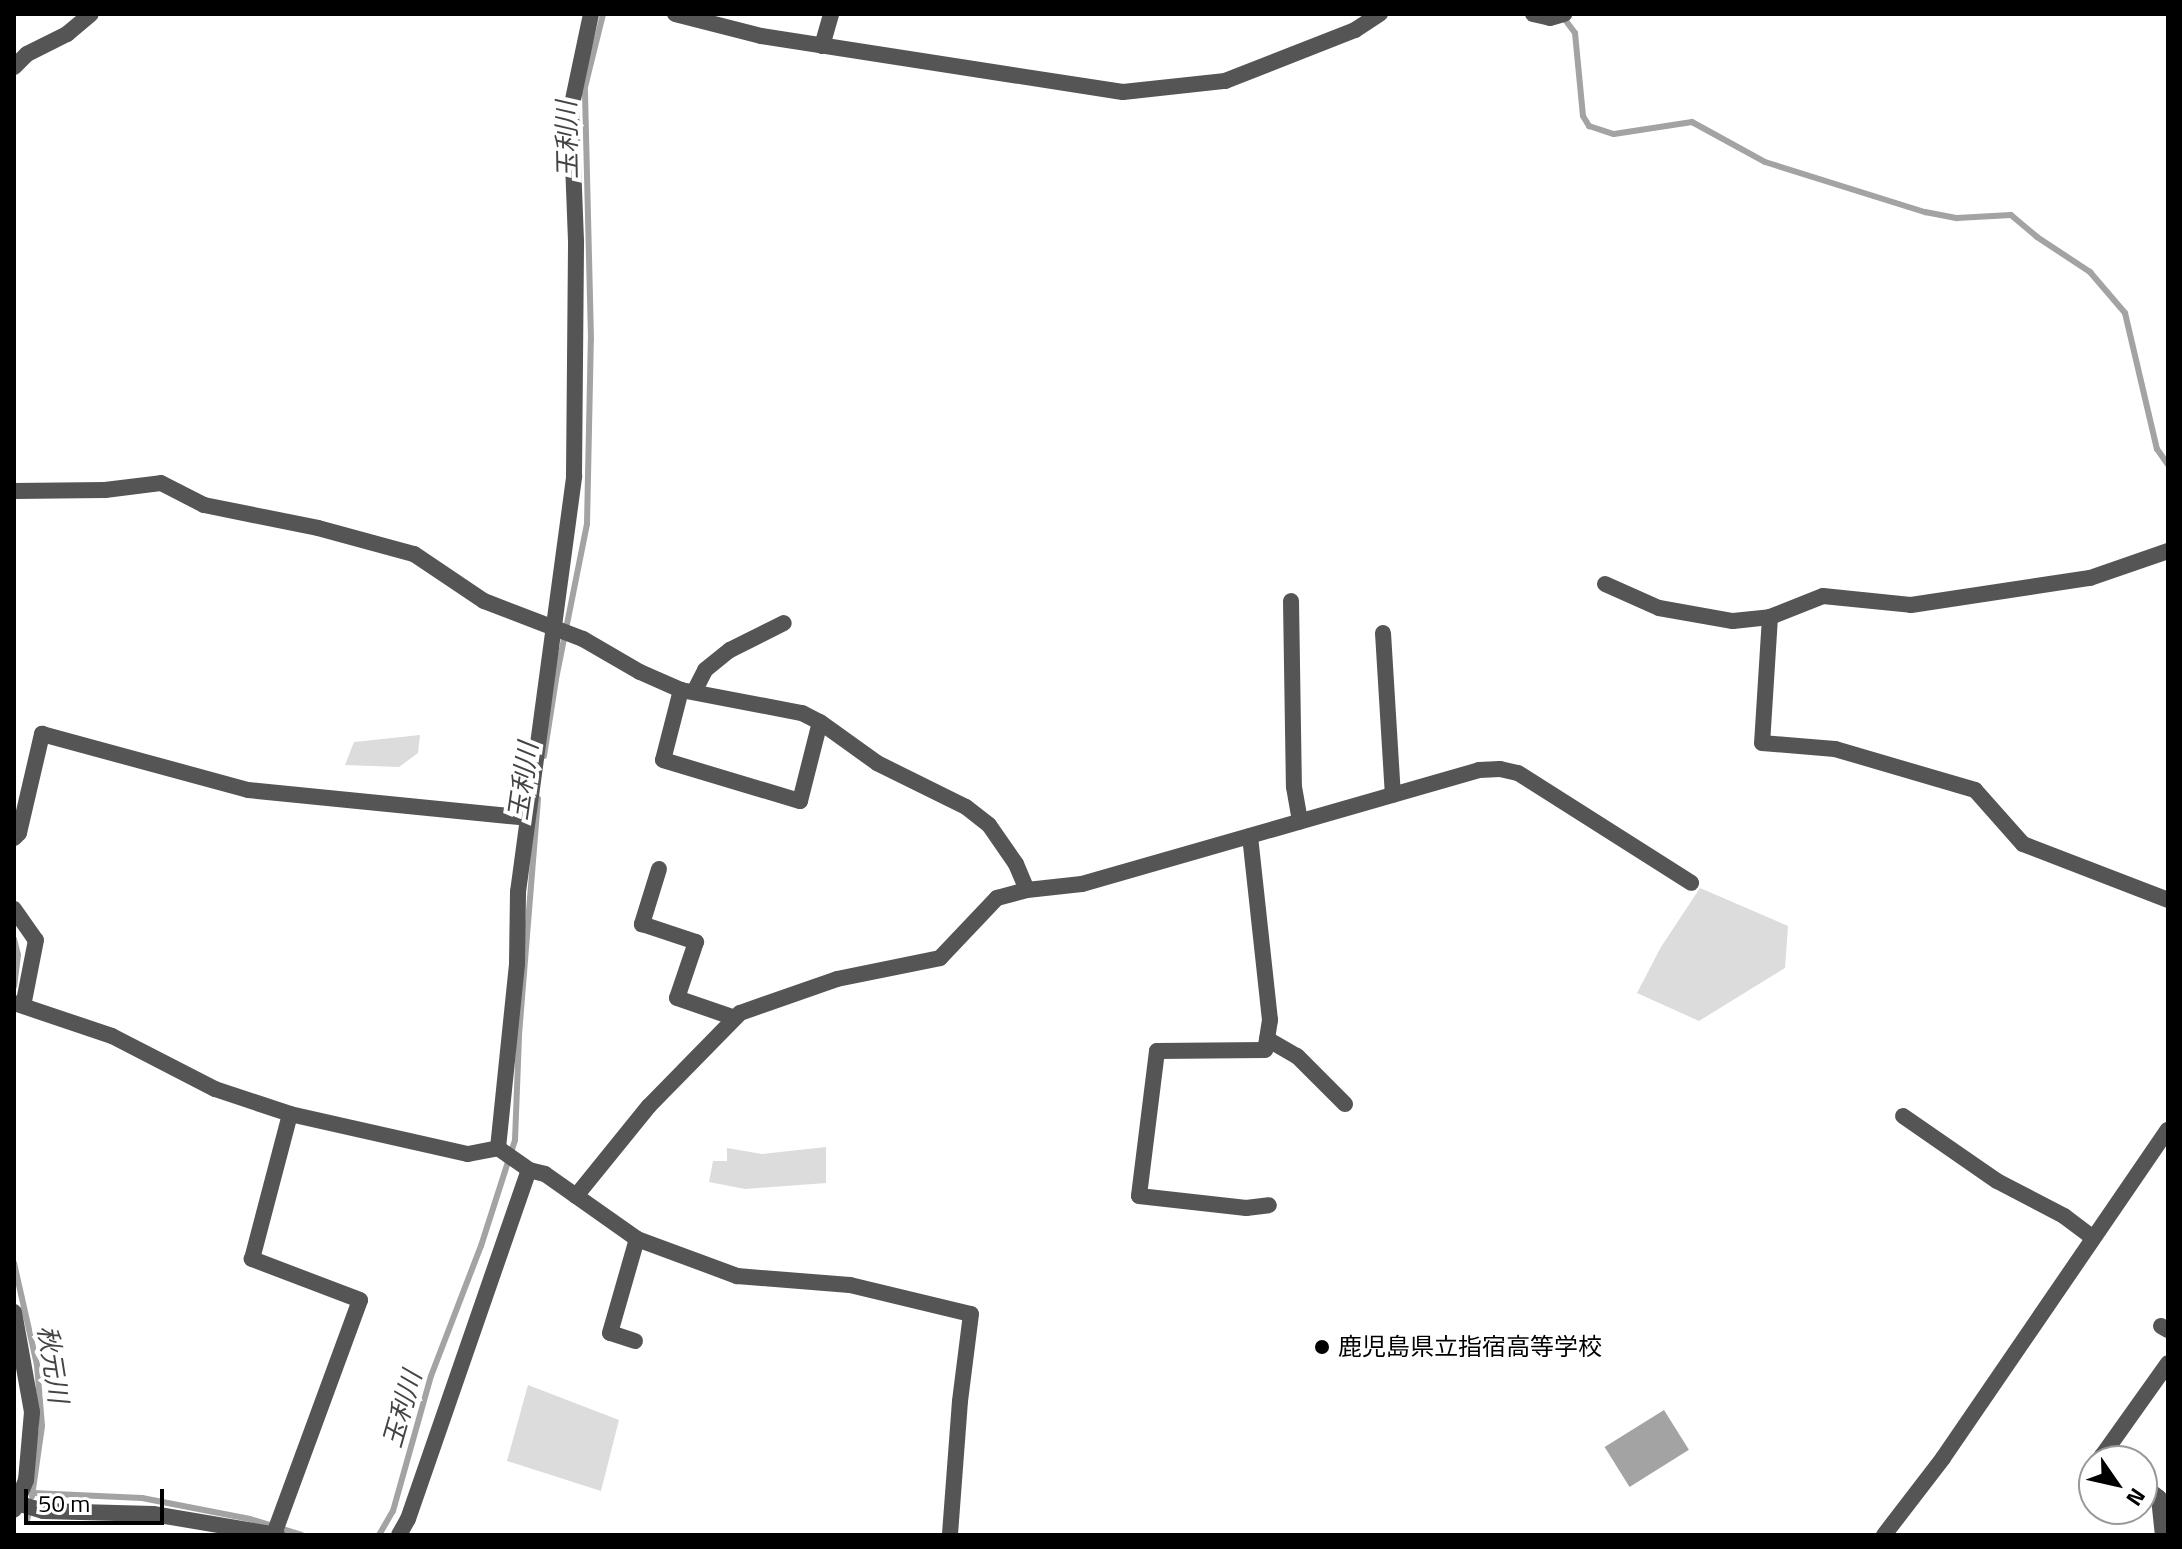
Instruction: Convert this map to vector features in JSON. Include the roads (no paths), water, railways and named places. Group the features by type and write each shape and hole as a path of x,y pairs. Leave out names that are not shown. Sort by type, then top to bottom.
{"street":[{"path":"14,67 27,54 67,34 91,14"},
{"path":"498,1148 517,964 518,892 543,688 556,631 574,476 576,241 571,109 591,14"},
{"path":"675,14 761,36 1123,92 1225,81 1355,30 1380,14"},
{"path":"822,46 831,14"},
{"path":"14,491 105,490 161,483 204,505 318,528 414,554 484,601 583,639 640,672 688,690 802,713 820,722 877,763 966,807 989,825 1016,864 1027,890"},
{"path":"1605,584 1659,608 1733,621 1770,617 1823,596 1911,605 2090,578 2168,551"},
{"path":"1291,601 1294,787 1300,821"},
{"path":"1770,617 1762,743 1835,749 1975,790 2023,844 2168,900"},
{"path":"784,623 730,650 705,670 688,690 663,760 800,801 820,722"},
{"path":"1383,633 1393,795"},
{"path":"14,838 19,833 42,734 248,790 528,818"},
{"path":"576,1196 649,1106 735,1018 837,979 940,958 997,898 1027,890 1082,884 1479,770 1518,773 1691,883"},
{"path":"1250,836 1270,1020 1265,1050 1157,1051 1139,1196 1246,1208 1269,1205"},
{"path":"659,869 642,924 696,942 677,998 735,1018"},
{"path":"14,909 36,940 18,1004 112,1036 215,1089 290,1114 468,1154 498,1148 529,1170 545,1174 637,1239 754,1280 850,1285 971,1314 960,1401 950,1535"},
{"path":"1267,1039 1297,1056 1345,1104"},
{"path":"14,1312 32,1412 26,1480 17,1506 43,1511 153,1514 276,1531 360,1300 252,1259 290,1114"},
{"path":"1903,1116 1997,1181 2064,1216 2093,1238"},
{"path":"1884,1535 1943,1458 2168,1130"},
{"path":"399,1535 413,1505 529,1170"},
{"path":"635,1341 610,1333 637,1239"},
{"path":"2110,1445 2168,1363"},
{"path":"2158,1497 2163,1535"}],"waterway":[{"name":"玉利川","path":"544,756 587,524 591,339 585,87 603,14"},
{"path":"1563,17 1575,33 1583,116 1589,126 1614,134 1692,122 1765,162 1925,212 1957,218 2011,215 2037,237 2090,272 2125,313 2157,449 2168,465"},
{"name":"玉利川","path":"379,1535 393,1511 431,1376 481,1246 515,1140 519,1035 538,799"},
{"name":"秋元川","path":"14,939 18,955 14,986"},
{"name":"秋元川","path":"14,1263 37,1365 42,1426 32,1496"},
{"name":"玉利川","path":"33,1493 142,1498 250,1519 302,1535"},
{"name":"秋元川","path":"27,1520 30,1507"}],"place":[{"name":"鹿児島県立指宿高等学校","path":"1322,1347"}]}
